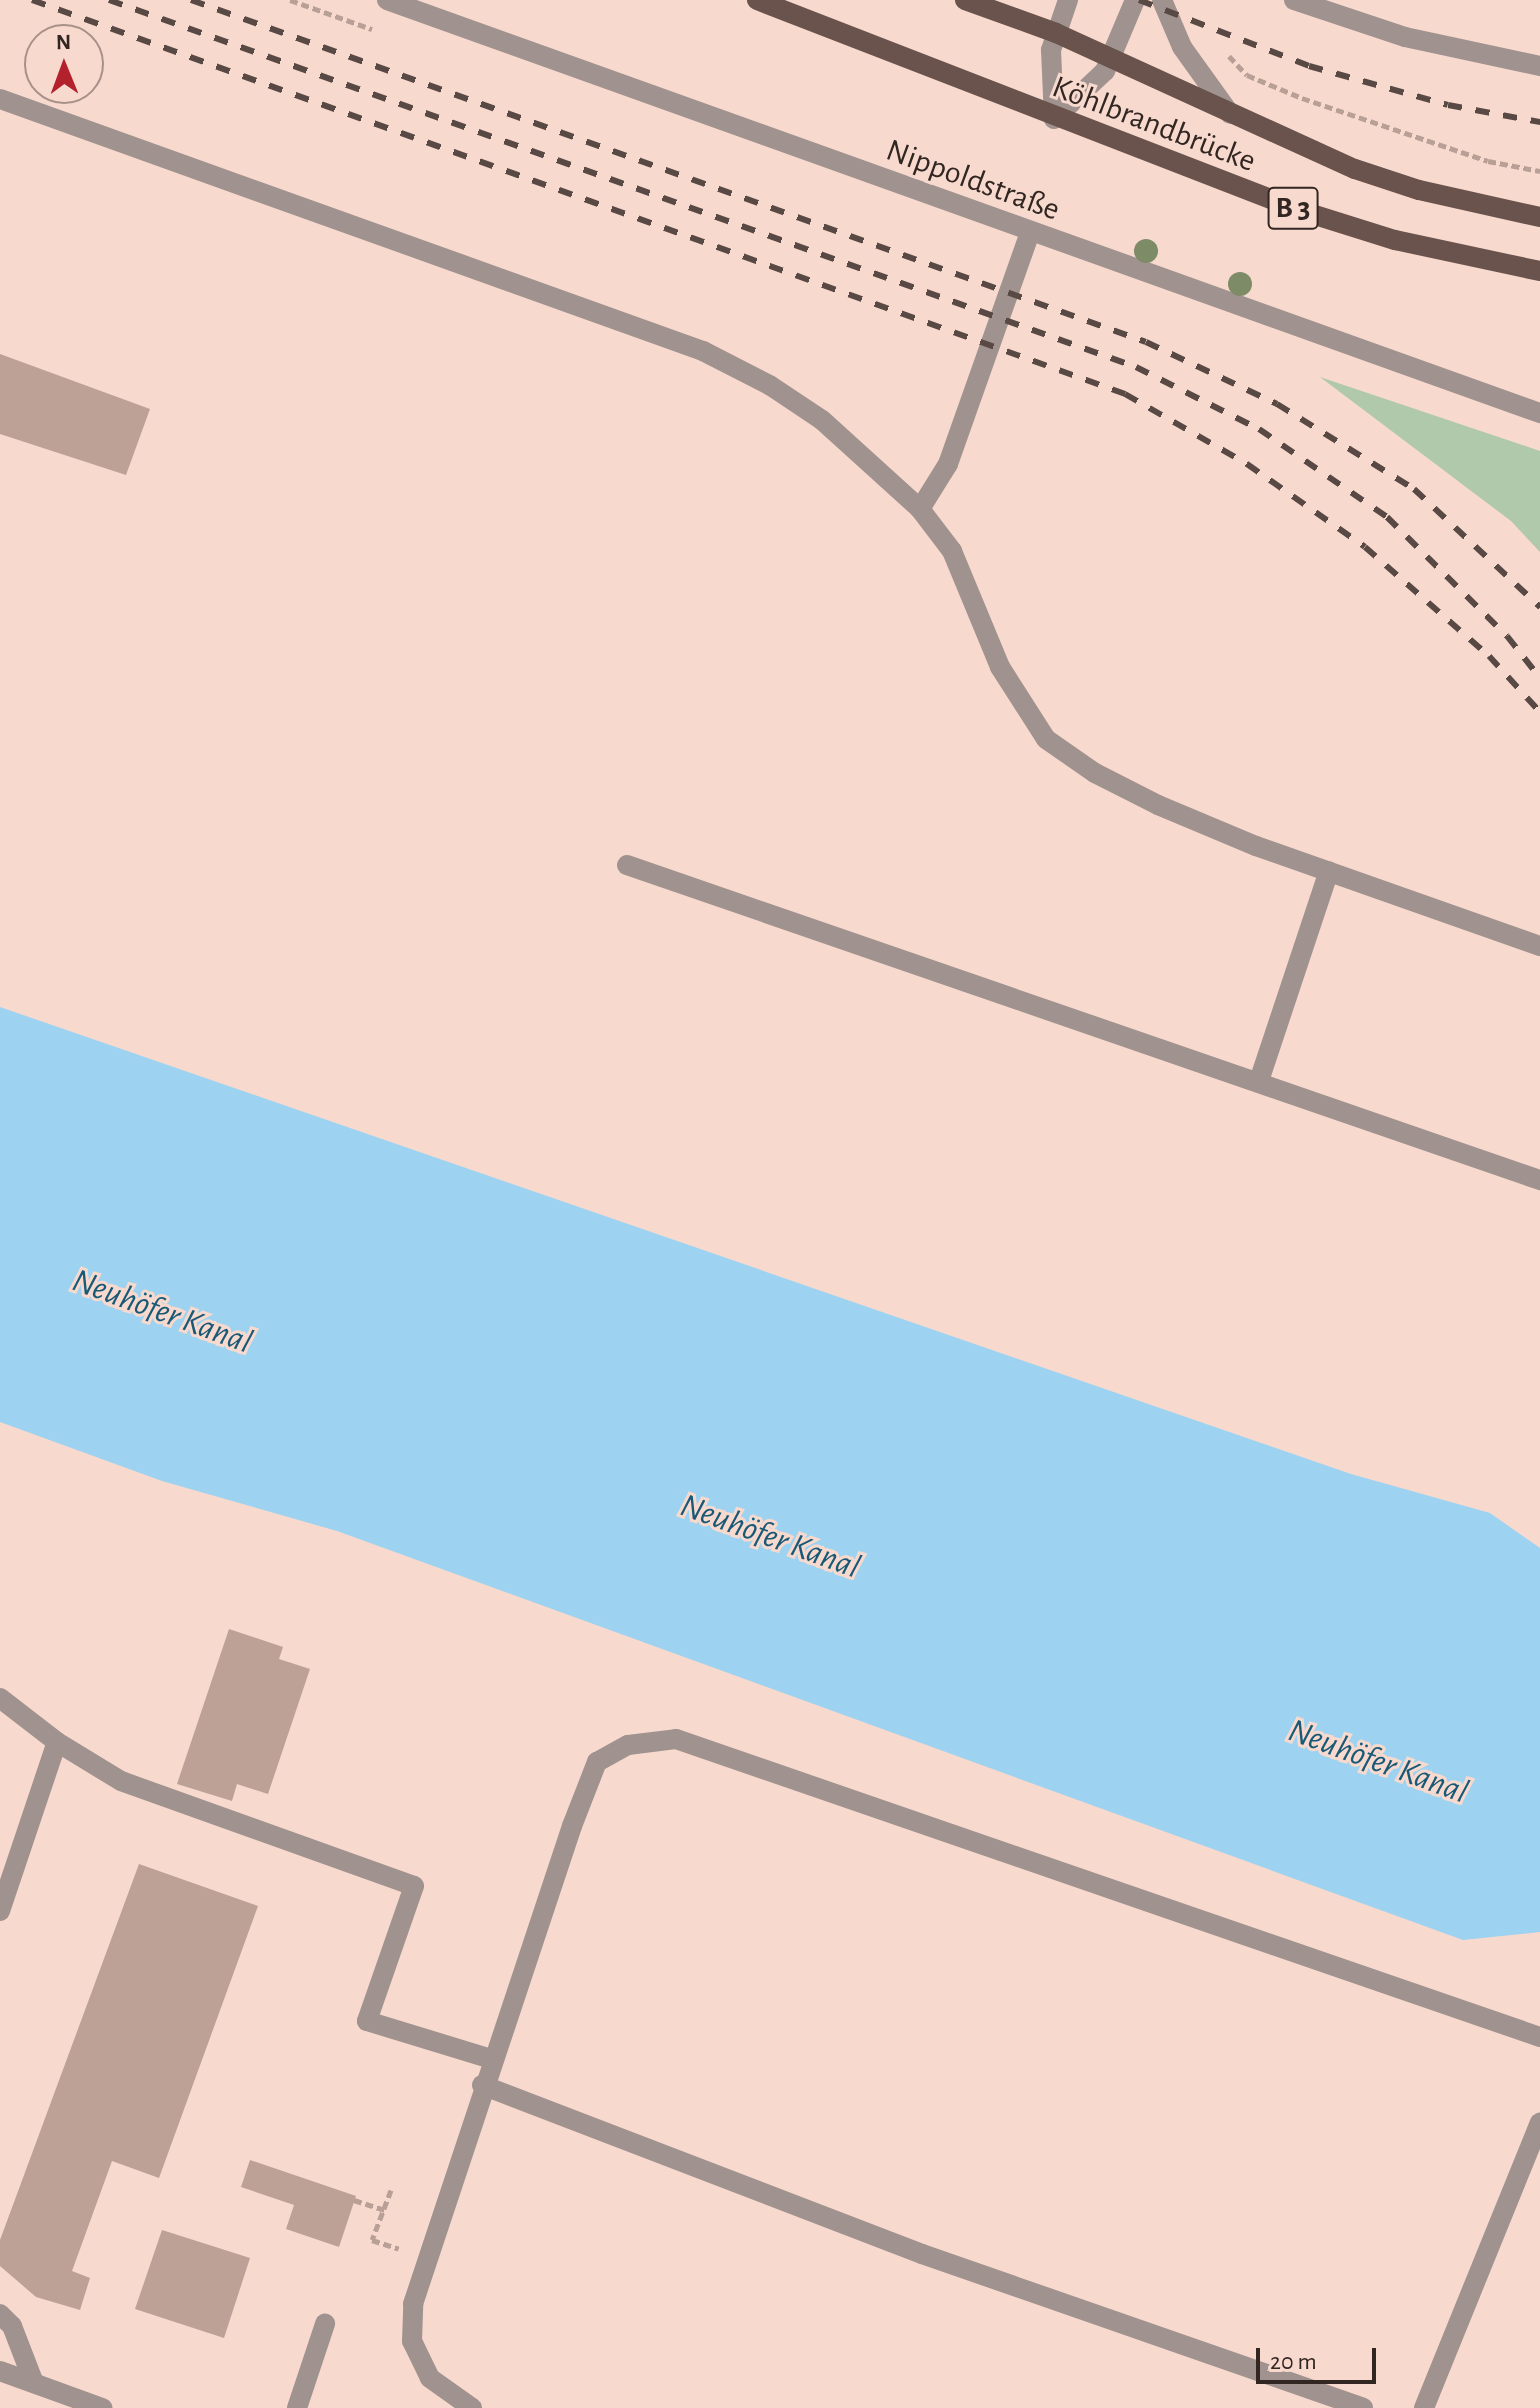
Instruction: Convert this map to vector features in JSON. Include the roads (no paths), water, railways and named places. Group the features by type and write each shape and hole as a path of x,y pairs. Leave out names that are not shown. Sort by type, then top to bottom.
{"main road":[{"name":"Köhlbrandbrücke","path":"757,0 1054,119 1347,226 1540,271"},
{"name":"Köhlbrandbrücke","path":"965,0 1056,33 1355,169 1419,190 1540,217"}],"street":[{"name":"Nippoldstraße","path":"387,0 1540,413"},
{"path":"1054,119 1049,69 1056,33 1068,0"},
{"path":"1054,119 1095,84 1110,59 1135,0"},
{"path":"1162,0 1182,47 1230,114"},
{"path":"1294,0 1405,37 1540,66"},
{"path":"0,99 703,351 822,420 920,509 952,551 1000,667 1046,739 1095,773 1158,805 1329,871 1540,946"},
{"path":"920,509 948,464 1030,232"},
{"path":"627,865 1540,1180"},
{"path":"1259,1081 1329,871"},
{"path":"0,1698 57,1742 121,1781 414,1886 367,2021 491,2059"},
{"path":"472,2408 430,2378 412,2341 413,2304 482,2085 597,1762 628,1745 676,1739 1540,2037"},
{"path":"0,1911 57,1742"},
{"path":"482,2085 922,2254 1363,2408"},
{"path":"1424,2408 1540,2123"},
{"path":"0,2314 12,2326 34,2383"},
{"path":"297,2408 325,2324"},
{"path":"0,2371 102,2408"}],"water":[{"name":"Neuhöfer Kanal","path":"0,1007 1351,1474 1490,1513 1540,1548 1540,1932 1463,1940 337,1531 162,1481 0,1422"}],"railway":[{"path":"32,0 1125,394 1247,464 1365,547 1489,656 1540,712"},
{"path":"109,0 1136,367 1259,429 1387,517 1507,636 1540,678"},
{"path":"191,0 1146,342 1277,404 1414,489 1540,607"},
{"path":"1139,0 1309,66 1448,105 1540,122"}]}
